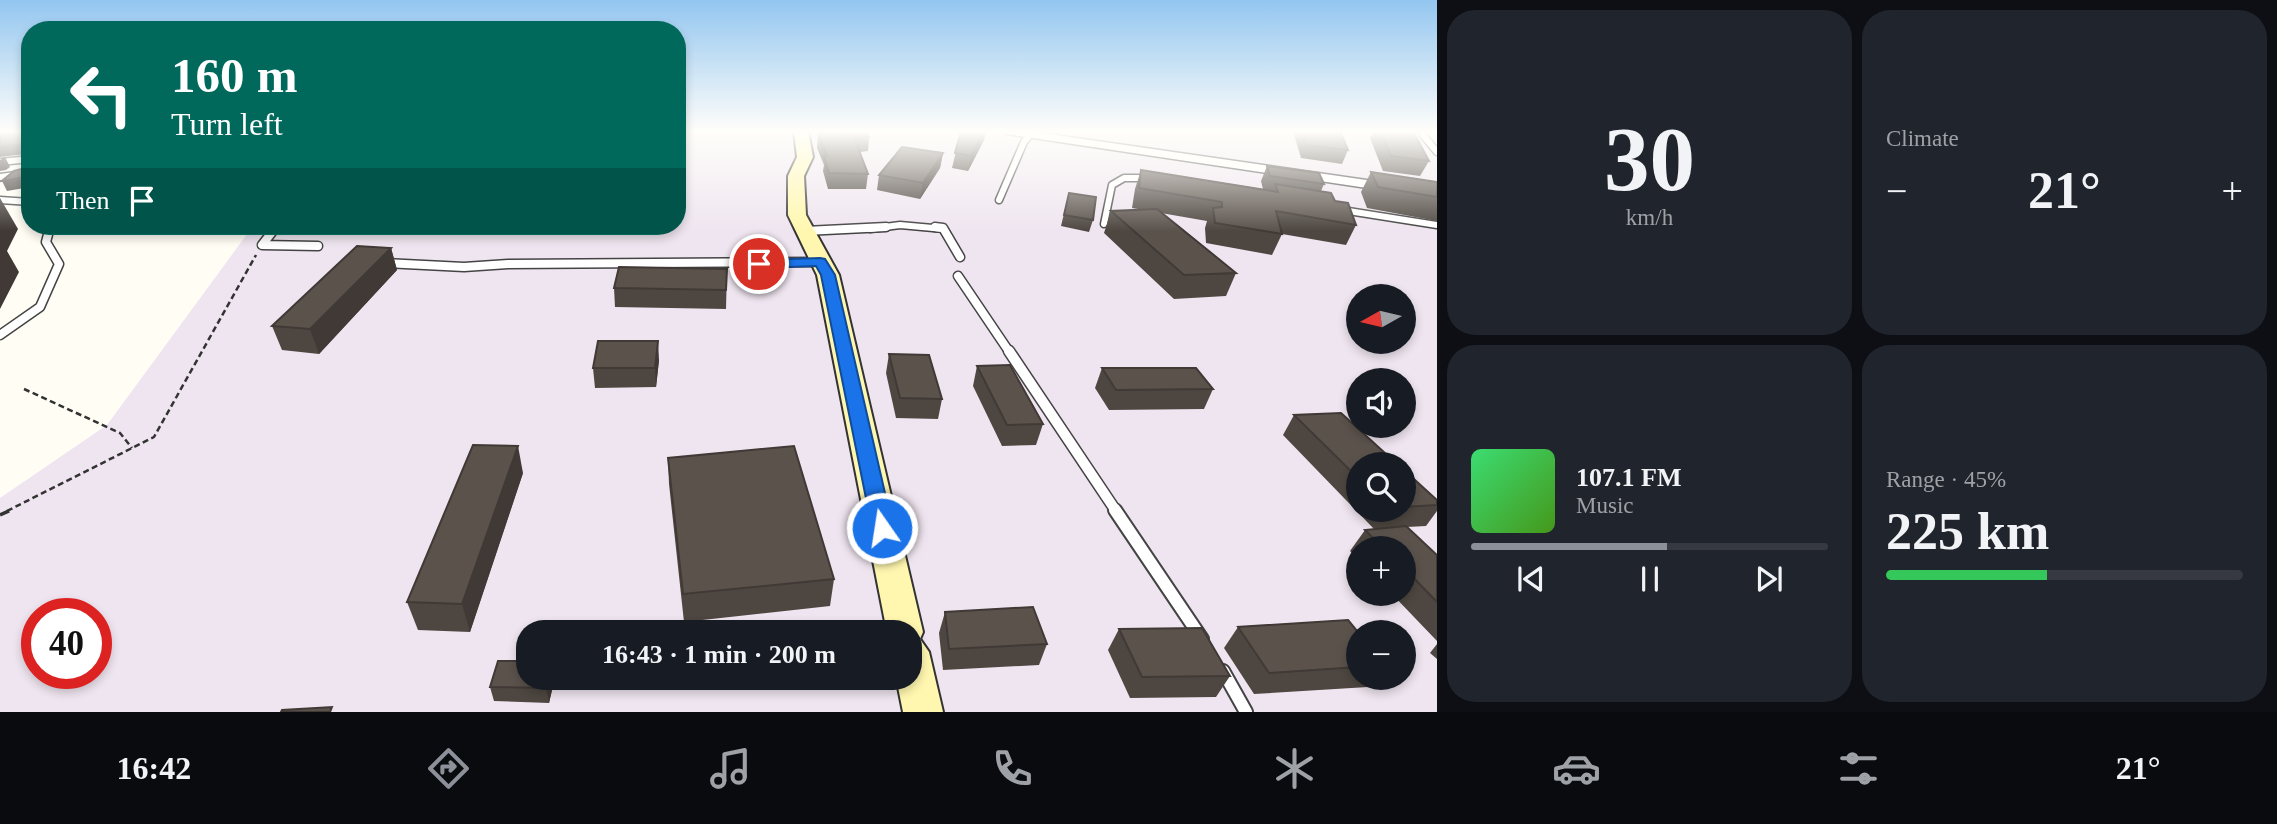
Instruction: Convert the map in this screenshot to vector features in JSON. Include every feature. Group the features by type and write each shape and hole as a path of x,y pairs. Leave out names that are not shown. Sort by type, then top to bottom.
{"street":[{"path":"802,164 796,176 797,215 828,275 902,620"},
{"path":"1228,164 1396,189"},
{"path":"918,690 923,712"}],"lane":[{"path":"999,200 1014,164"},
{"path":"0,177 21,174"},
{"path":"1104,223 1108,187 1115,179 1130,176 1159,179"},
{"path":"0,200 21,201"},
{"path":"1331,208 1437,225"},
{"path":"805,232 876,229 900,225 943,229 960,257"},
{"path":"0,335 40,307 59,264 46,242 48,235"},
{"path":"262,245 270,235"},
{"path":"262,245 318,246"},
{"path":"380,263 464,267 508,264 820,262"},
{"path":"958,276 1210,651 1246,712"}],"path":[{"path":"0,515 154,437 262,245"},
{"path":"24,389 120,433 132,448"}],"shaded area":[{"path":"686,164 1437,164 1437,712 0,712 0,498 107,425 246,235 686,235"}],"building":[{"path":"826,164 864,164 868,174 829,173"},
{"path":"888,164 936,164 923,183 879,175"},
{"path":"1267,166 1319,173 1324,184 1270,176"},
{"path":"21,169 21,178 2,181 14,171"},
{"path":"1141,170 1278,192 1275,184 1331,193 1335,201 1348,203 1356,225 1276,211 1282,234 1215,223 1213,208 1222,207 1222,202 1139,188"},
{"path":"1371,172 1437,182 1437,197 1378,187"},
{"path":"1069,193 1096,197 1093,220 1064,215"},
{"path":"1157,209 1236,273 1184,275 1111,211"},
{"path":"357,246 391,248 310,329 272,326"},
{"path":"619,267 727,269 726,290 614,288"},
{"path":"598,341 658,341 655,368 593,368"},
{"path":"889,354 929,355 942,399 900,398"},
{"path":"1010,365 1043,424 1007,425 977,366"},
{"path":"1102,368 1196,368 1213,389 1116,390"},
{"path":"1341,413 1346,418 1346,438 1368,438 1384,452 1346,452 1346,466 1294,415"},
{"path":"473,445 518,446 462,604 407,602"},
{"path":"794,446 834,579 683,594 668,458"},
{"path":"1416,481 1437,500 1437,505 1416,506"},
{"path":"1406,526 1437,555 1437,602 1416,580 1416,536 1371,536 1365,530"},
{"path":"1033,607 1047,644 949,649 945,612"},
{"path":"1346,620 1346,668 1269,673 1238,627"},
{"path":"1202,628 1230,676 1142,677 1119,629"},
{"path":"498,661 516,661 516,687 490,687"},
{"path":"332,707 330,712 281,712 282,710"}],"route":[{"path":"759,264 820,262 828,275 882,528"}]}
